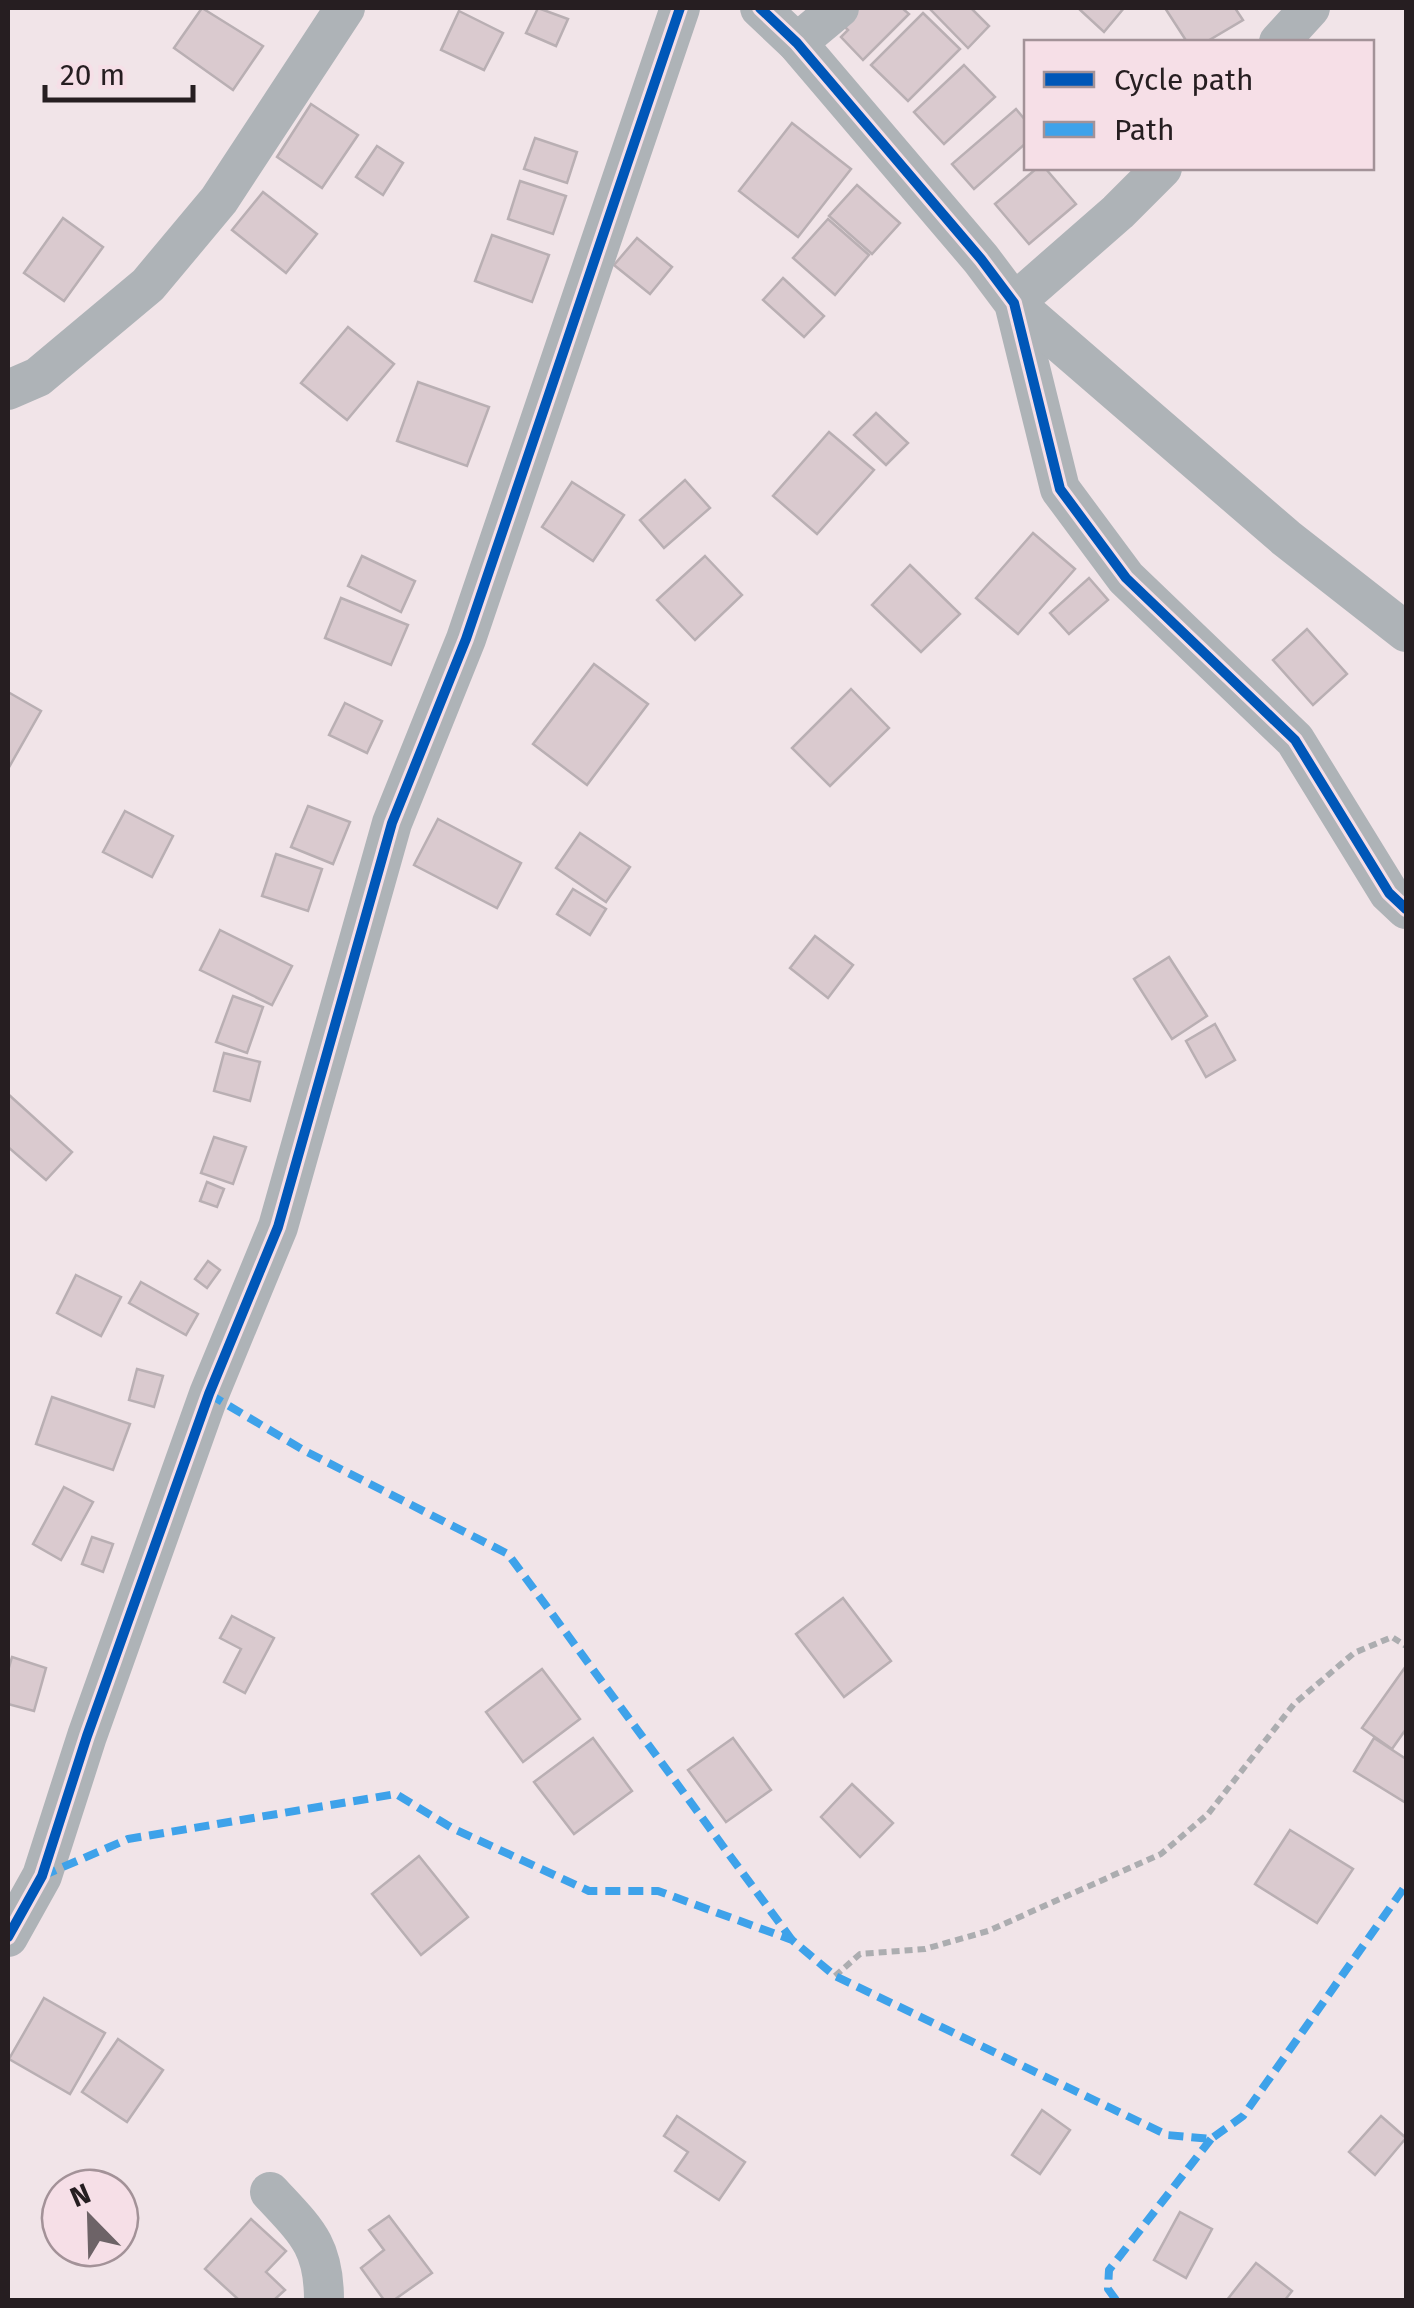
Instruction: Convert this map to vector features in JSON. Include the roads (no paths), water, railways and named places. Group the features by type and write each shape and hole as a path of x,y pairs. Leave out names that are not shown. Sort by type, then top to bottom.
{"street":[{"path":"8,390 38,377 148,285 219,200 345,8"},
{"path":"8,1937 42,1876 87,1736 209,1394 278,1227 392,824 466,639 680,8"},
{"path":"760,8 797,43 1014,302 1286,538 1406,632"},
{"path":"797,43 839,8"},
{"path":"1282,40 1310,8"},
{"path":"1014,302 1160,170"},
{"path":"1014,302 1060,490 1126,578 1296,740 1389,893 1406,909"},
{"path":"270,2192 309,2234 324,2268 324,2300"}]}
